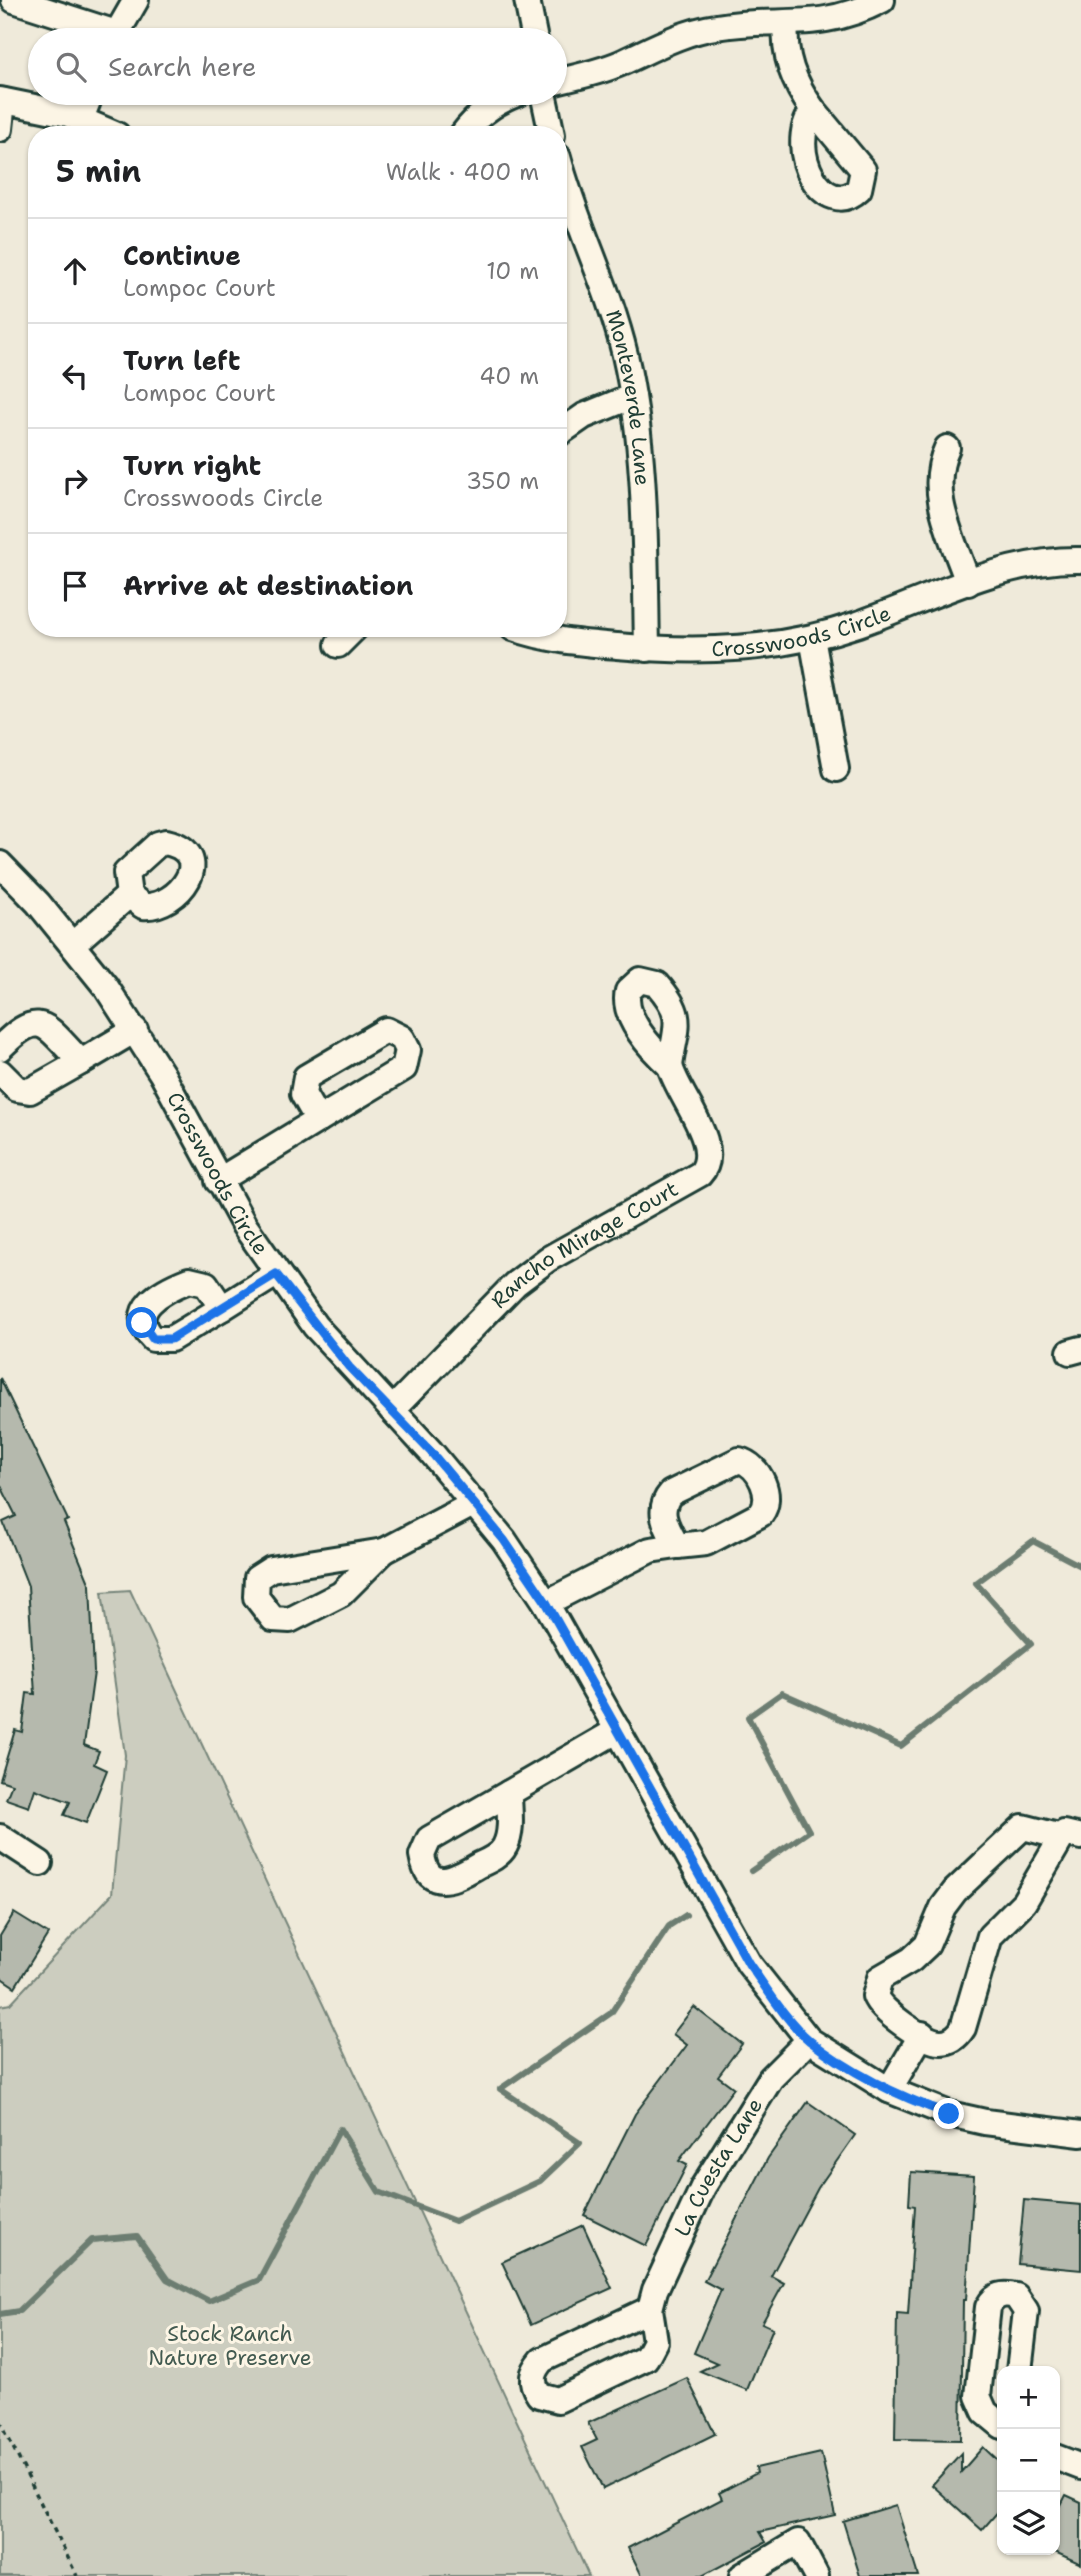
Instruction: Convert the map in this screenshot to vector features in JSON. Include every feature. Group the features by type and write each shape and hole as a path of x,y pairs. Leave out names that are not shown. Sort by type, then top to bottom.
{"street":[{"path":"14,0 96,28"},
{"path":"80,0 90,25"},
{"path":"119,28 136,0"},
{"path":"527,0 533,28"},
{"path":"567,79 588,75 683,35 716,27 836,19 882,0"},
{"path":"786,23 784,45 792,73 813,110"},
{"path":"0,129 2,101 28,104"},
{"path":"35,105 97,126"},
{"path":"81,119 86,105"},
{"path":"471,126 494,105"},
{"path":"546,105 550,126"},
{"name":"Monteverde Lane","path":"567,182 607,293 633,396 644,506 647,649"},
{"path":"567,428 584,416 633,396"},
{"path":"947,448 937,481 940,500 968,583"},
{"name":"Crosswoods Circle","path":"546,637 647,649 728,649 812,638 1013,568 1048,561 1081,560"},
{"path":"812,638 836,769"},
{"name":"Crosswoods Circle","path":"0,864 73,944 135,1030 162,1074 218,1181 276,1274 315,1326 475,1503 546,1602 749,1964 808,2040 889,2090 949,2114 985,2122 1081,2134"},
{"path":"73,944 129,895"},
{"path":"0,1048 22,1026 34,1022 44,1026 80,1062"},
{"path":"0,1072 22,1092 30,1091 135,1030"},
{"name":"Rancho Mirage Court","path":"391,1410 515,1284 548,1258 700,1174 706,1168 709,1159 707,1144 670,1066"},
{"path":"218,1181 318,1121"},
{"path":"222,1308 276,1274"},
{"path":"384,1551 271,1569 257,1578 256,1597 273,1619 290,1620 341,1594 384,1551 475,1503"},
{"path":"546,1602 650,1549 677,1546"},
{"path":"509,1793 618,1730"},
{"path":"1023,1827 1071,1837 1024,1902 990,1936 963,2028 958,2035 942,2042 922,2034 885,2012 878,2004 876,1986 880,1978 917,1956 927,1945 943,1907 955,1891 1023,1827"},
{"path":"0,1837 40,1863"},
{"path":"889,2090 922,2034"},
{"name":"La Cuesta Lane","path":"650,2309 542,2360 534,2370 532,2379 539,2395 558,2400 646,2358 655,2341 650,2309 655,2290 703,2187 771,2078 808,2040"},
{"path":"997,2420 985,2412 978,2396 988,2307 997,2296 1016,2296 1026,2311 1020,2366"},
{"path":"1060,2458 1081,2467"},
{"path":"742,2576 798,2542 816,2576"}],"path":[{"path":"0,2421 77,2576"}],"green space":[{"name":"Stock Ranch Nature Preserve","path":"130,1590 589,2576 0,2576 0,2006 10,2004 112,1894 125,1755 102,1592"}],"building":[{"path":"0,1378 68,1520 64,1522 90,1585 94,1672 84,1745 99,1751 94,1764 107,1770 86,1823 64,1815 70,1802 35,1789 29,1807 6,1799 12,1784 0,1780 15,1730 22,1732 27,1693 35,1694 28,1586 3,1522 16,1516 0,1484"},
{"path":"14,1913 48,1934 15,1987 0,1977 0,1936"},
{"path":"694,2007 742,2044 718,2076 734,2088 679,2161 687,2165 646,2246 584,2215 635,2114 687,2045 673,2034"},
{"path":"808,2102 855,2135 818,2188 771,2276 784,2283 762,2323 773,2328 747,2390 700,2371 717,2363 694,2353 721,2290 704,2281 768,2158"},
{"path":"911,2172 974,2176 966,2300 963,2300 961,2440 895,2439 897,2313 908,2314 915,2206 909,2205"},
{"path":"1024,2200 1081,2205 1081,2270 1018,2264"},
{"path":"583,2225 612,2288 531,2325 502,2262"},
{"path":"687,2378 715,2434 603,2489 582,2447 597,2440 588,2423"},
{"path":"983,2447 997,2460 997,2513 982,2530 932,2485 961,2453 961,2472"},
{"path":"821,2453 835,2515 760,2532 766,2542 702,2576 642,2576 628,2548 722,2499 719,2493 757,2473 756,2468"},
{"path":"1066,2495 1081,2502 1081,2564 1060,2554 1061,2505"},
{"path":"896,2505 918,2576 860,2576 843,2521"}],"waterway":[{"path":"751,1871 809,1831 748,1717 782,1693 901,1746 1031,1644 976,1583 1033,1541 1081,1566"},
{"path":"0,2314 19,2311 92,2240 137,2236 167,2279 209,2301 259,2280 340,2129 379,2192 455,2221 540,2181 580,2143 500,2089 611,2013 669,1926 686,1915"}],"route":[{"path":"142,1323 153,1339 171,1339 276,1274 349,1367 431,1452 504,1540 546,1602 749,1964 770,1994 808,2040 866,2078 915,2102 949,2114"}]}
